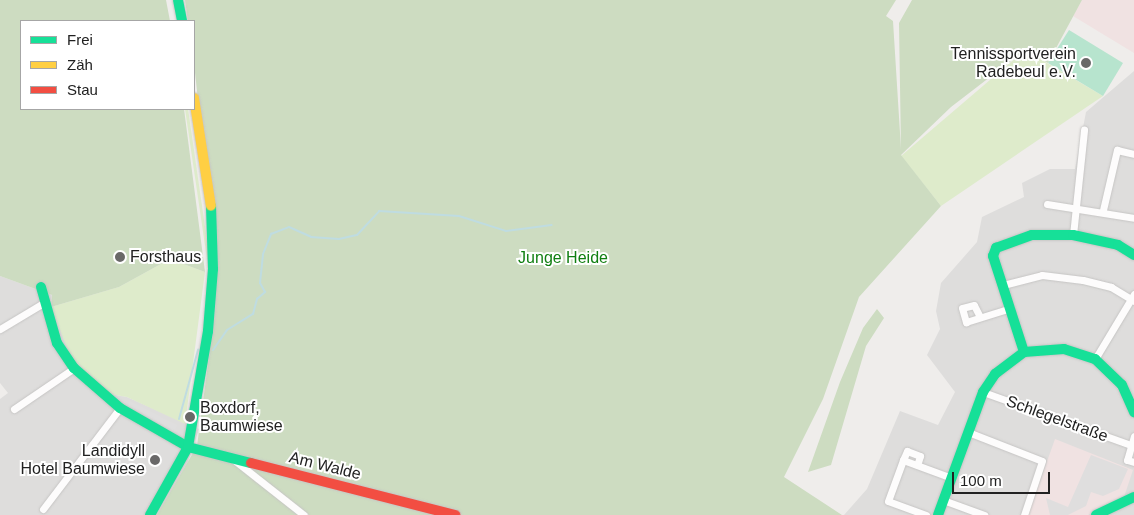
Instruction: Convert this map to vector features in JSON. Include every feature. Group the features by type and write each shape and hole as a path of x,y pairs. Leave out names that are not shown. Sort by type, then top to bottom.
{"street":[{"path":"178,0 182,20"},
{"path":"150,515 188,447 198,404 213,269 211,206 195,104"},
{"path":"1073,235 1084,130"},
{"path":"1103,210 1117,150 1134,154"},
{"path":"1047,204 1103,210 1134,218"},
{"path":"1024,352 994,252 1032,235 1073,235 1118,244 1134,255"},
{"path":"1003,285 1042,275 1112,287 1133,298 1095,359"},
{"name":"Am Walde","path":"41,287 57,343 74,368 120,408 188,447 455,515"},
{"path":"0,329 45,302"},
{"path":"980,317 1011,308"},
{"path":"938,515 983,392 994,374 1024,352 1064,349 1095,359 1122,385 1134,412"},
{"path":"14,408 74,368"},
{"name":"Schlegelstraße","path":"983,392 1131,445"},
{"path":"43,509 120,408"},
{"path":"968,432 1042,461 1024,515"},
{"path":"1131,461 1131,445 1134,436"},
{"path":"234,460 304,515"},
{"path":"926,515 888,501 903,460 952,478"},
{"path":"1096,515 1134,497"},
{"path":"943,500 984,515"}],"shaded area":[{"path":"1082,0 1134,0 1134,53 1073,16"},
{"path":"1134,71 1134,515 844,515 867,489 900,411 938,425 955,392 927,355 940,329 936,311 941,283 977,242 982,217 1024,197 1022,183 1050,169 1075,169 1086,112"},
{"path":"0,276 52,295 51,307 110,394 127,397 199,429 185,471 157,515 0,515 0,399 8,393 0,383"},
{"path":"130,401 177,425 172,437 125,411"},
{"path":"1055,439 1133,470 1124,497 1088,515 1028,515"},
{"path":"1091,455 1128,469 1119,489 1103,496 1091,492 1086,506 1068,515 1050,515 1046,498 1068,507"}],"green space":[{"path":"0,0 166,0 170,20 20,20 20,110 184,110 205,272 170,259 119,287 51,307 52,295 0,276"},
{"name":"Junge Heide","path":"185,0 896,0 886,16 893,21 901,149 899,23 912,0 1082,0 1048,63 1025,50 951,107 901,155 941,206 859,297 823,399 784,477 842,515 157,515 197,446 215,312 217,268 195,73 195,20 188,20"},
{"name":"Tennissportverein Radebeul e.V.","path":"1069,30 1123,63 1103,96 1048,63"},
{"path":"1025,50 1103,96 941,206 901,156"},
{"path":"185,110 188,110 210,261 207,259"},
{"path":"170,259 205,272 185,424 127,397 110,394 72,360 51,307 119,287"},
{"path":"877,309 884,318 866,346 831,465 808,472 840,382 863,328"}],"waterway":[{"path":"213,350 227,330 253,314 257,299 265,292 260,283 263,254 271,234 289,227 311,237 339,239 357,235 379,211 459,216 506,231 552,225"},
{"path":"179,419 198,350"}],"traffic: fast":[{"path":"178,0 182,20"},
{"path":"150,515 188,447 208,331 213,269 211,206"},
{"path":"1024,352 993,256 996,248 1032,235 1073,235 1118,245 1134,255"},
{"path":"41,287 57,343 74,368 120,408 188,447 251,463"},
{"path":"938,515 983,392 995,374 1024,352 1064,349 1095,359 1122,385 1134,412"},
{"path":"1096,515 1134,497"}],"traffic: slow":[{"path":"195,104 211,206"}],"traffic: jam":[{"path":"251,463 455,515"}],"place":[{"name":"Tennissportverein Radebeul e.V.","path":"1086,63"},
{"name":"Forsthaus","path":"120,257"},
{"name":"Boxdorf, Baumwiese","path":"190,417"},
{"name":"Landidyll Hotel Baumwiese","path":"155,460"}]}
